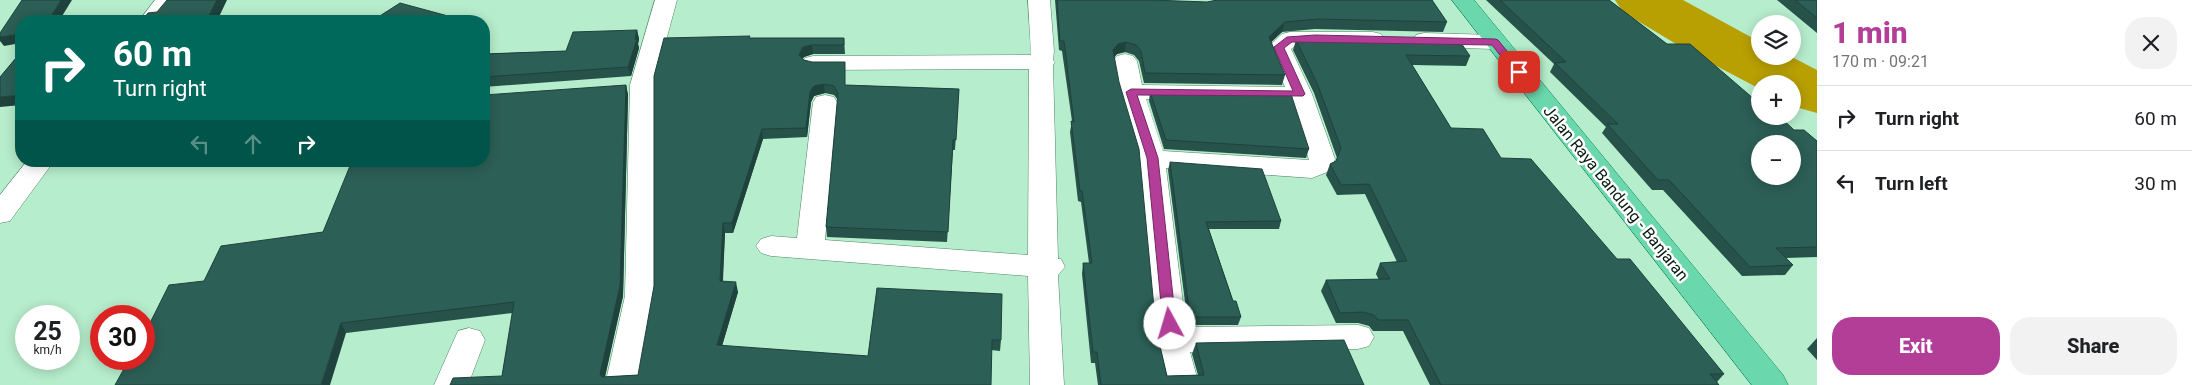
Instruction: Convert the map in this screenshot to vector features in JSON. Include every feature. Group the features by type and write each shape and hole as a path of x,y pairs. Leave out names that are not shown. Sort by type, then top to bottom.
{"main road":[{"name":"Jalan Raya Bandung - Banjaran","path":"1464,0 1495,42 1771,385"}],"street":[{"path":"155,15 166,0"},
{"path":"622,385 640,296 633,86 666,0"},
{"path":"1039,0 1043,51 1041,62 1043,268 1047,385"},
{"path":"1152,158 1312,169 1321,165 1322,159 1300,94 1279,47 1290,39 1495,42"},
{"path":"1125,61 1131,92 1152,158 1171,340 1182,385"},
{"path":"812,62 1044,62 1041,62"},
{"path":"1131,92 1300,94"},
{"path":"810,248 825,102"},
{"path":"0,214 36,167"},
{"path":"771,246 1050,268 1043,268"},
{"path":"1171,340 1358,336"},
{"path":"451,385 469,340"}],"building":[{"path":"22,0 61,0 52,15 15,15 15,35 0,37 0,33"},
{"path":"167,0 217,0 210,15 146,15 148,13 157,12"},
{"path":"1057,0 1207,2 1217,0 1432,0 1447,22 1318,19 1285,22 1269,37 1285,75 1145,73 1141,51 1136,45 1126,42 1118,44 1113,50 1119,82 1139,149 1156,329 1167,376 1204,375 1196,343 1344,340 1364,385 1101,385 1097,352 1093,352 1083,263 1092,263 1071,121 1074,122 1064,41 1060,41"},
{"path":"1500,0 1609,0 1667,44 1690,44 1751,96 1751,125 1789,125 1794,130 1804,130 1817,141 1817,247 1776,248 1793,265 1750,267 1669,180 1658,180 1607,124 1618,124 1555,63 1566,62"},
{"path":"1795,0 1817,0 1817,18"},
{"path":"400,3 444,15 381,15"},
{"path":"637,30 635,39 637,39 628,67 490,77 490,54 566,51 573,32"},
{"path":"750,36 749,38 844,38 844,45 812,45 803,47 799,55 804,60 812,62 845,62 845,85 959,89 956,140 953,140 948,232 826,227 838,93 834,86 824,84 814,86 810,92 806,128 762,129 732,223 723,223 720,281 736,282 717,345 868,356 877,288 1002,294 1001,340 992,340 991,385 450,385 453,378 502,376 514,302 341,323 321,385 115,385 123,370 155,370 155,313 169,285 204,281 221,246 323,232 350,167 490,167 490,95 626,85 620,286 600,374 602,377 638,375 654,286 654,76 664,38"},
{"path":"1300,38 1459,40 1470,56 1406,55 1451,128 1483,129 1501,158 1531,159 1617,259 1630,259 1724,374 1710,374 1719,385 1441,385 1408,320 1378,320 1374,315 1363,312 1340,313 1326,280 1390,279 1380,263 1407,261 1369,184 1341,185 1330,164 1336,161 1341,148 1317,83 1296,40"},
{"path":"15,59 15,96 0,97 0,77"},
{"path":"1150,92 1291,94 1309,149 1166,140"},
{"path":"1170,162 1262,169 1281,221 1206,222 1233,301 1236,301 1241,317 1190,317"}],"waterway":[{"path":"1643,0 1707,38 1817,94"}],"route":[{"path":"1170,324 1152,158 1131,92 1300,94 1279,47 1290,39 1495,42 1519,72"}]}
